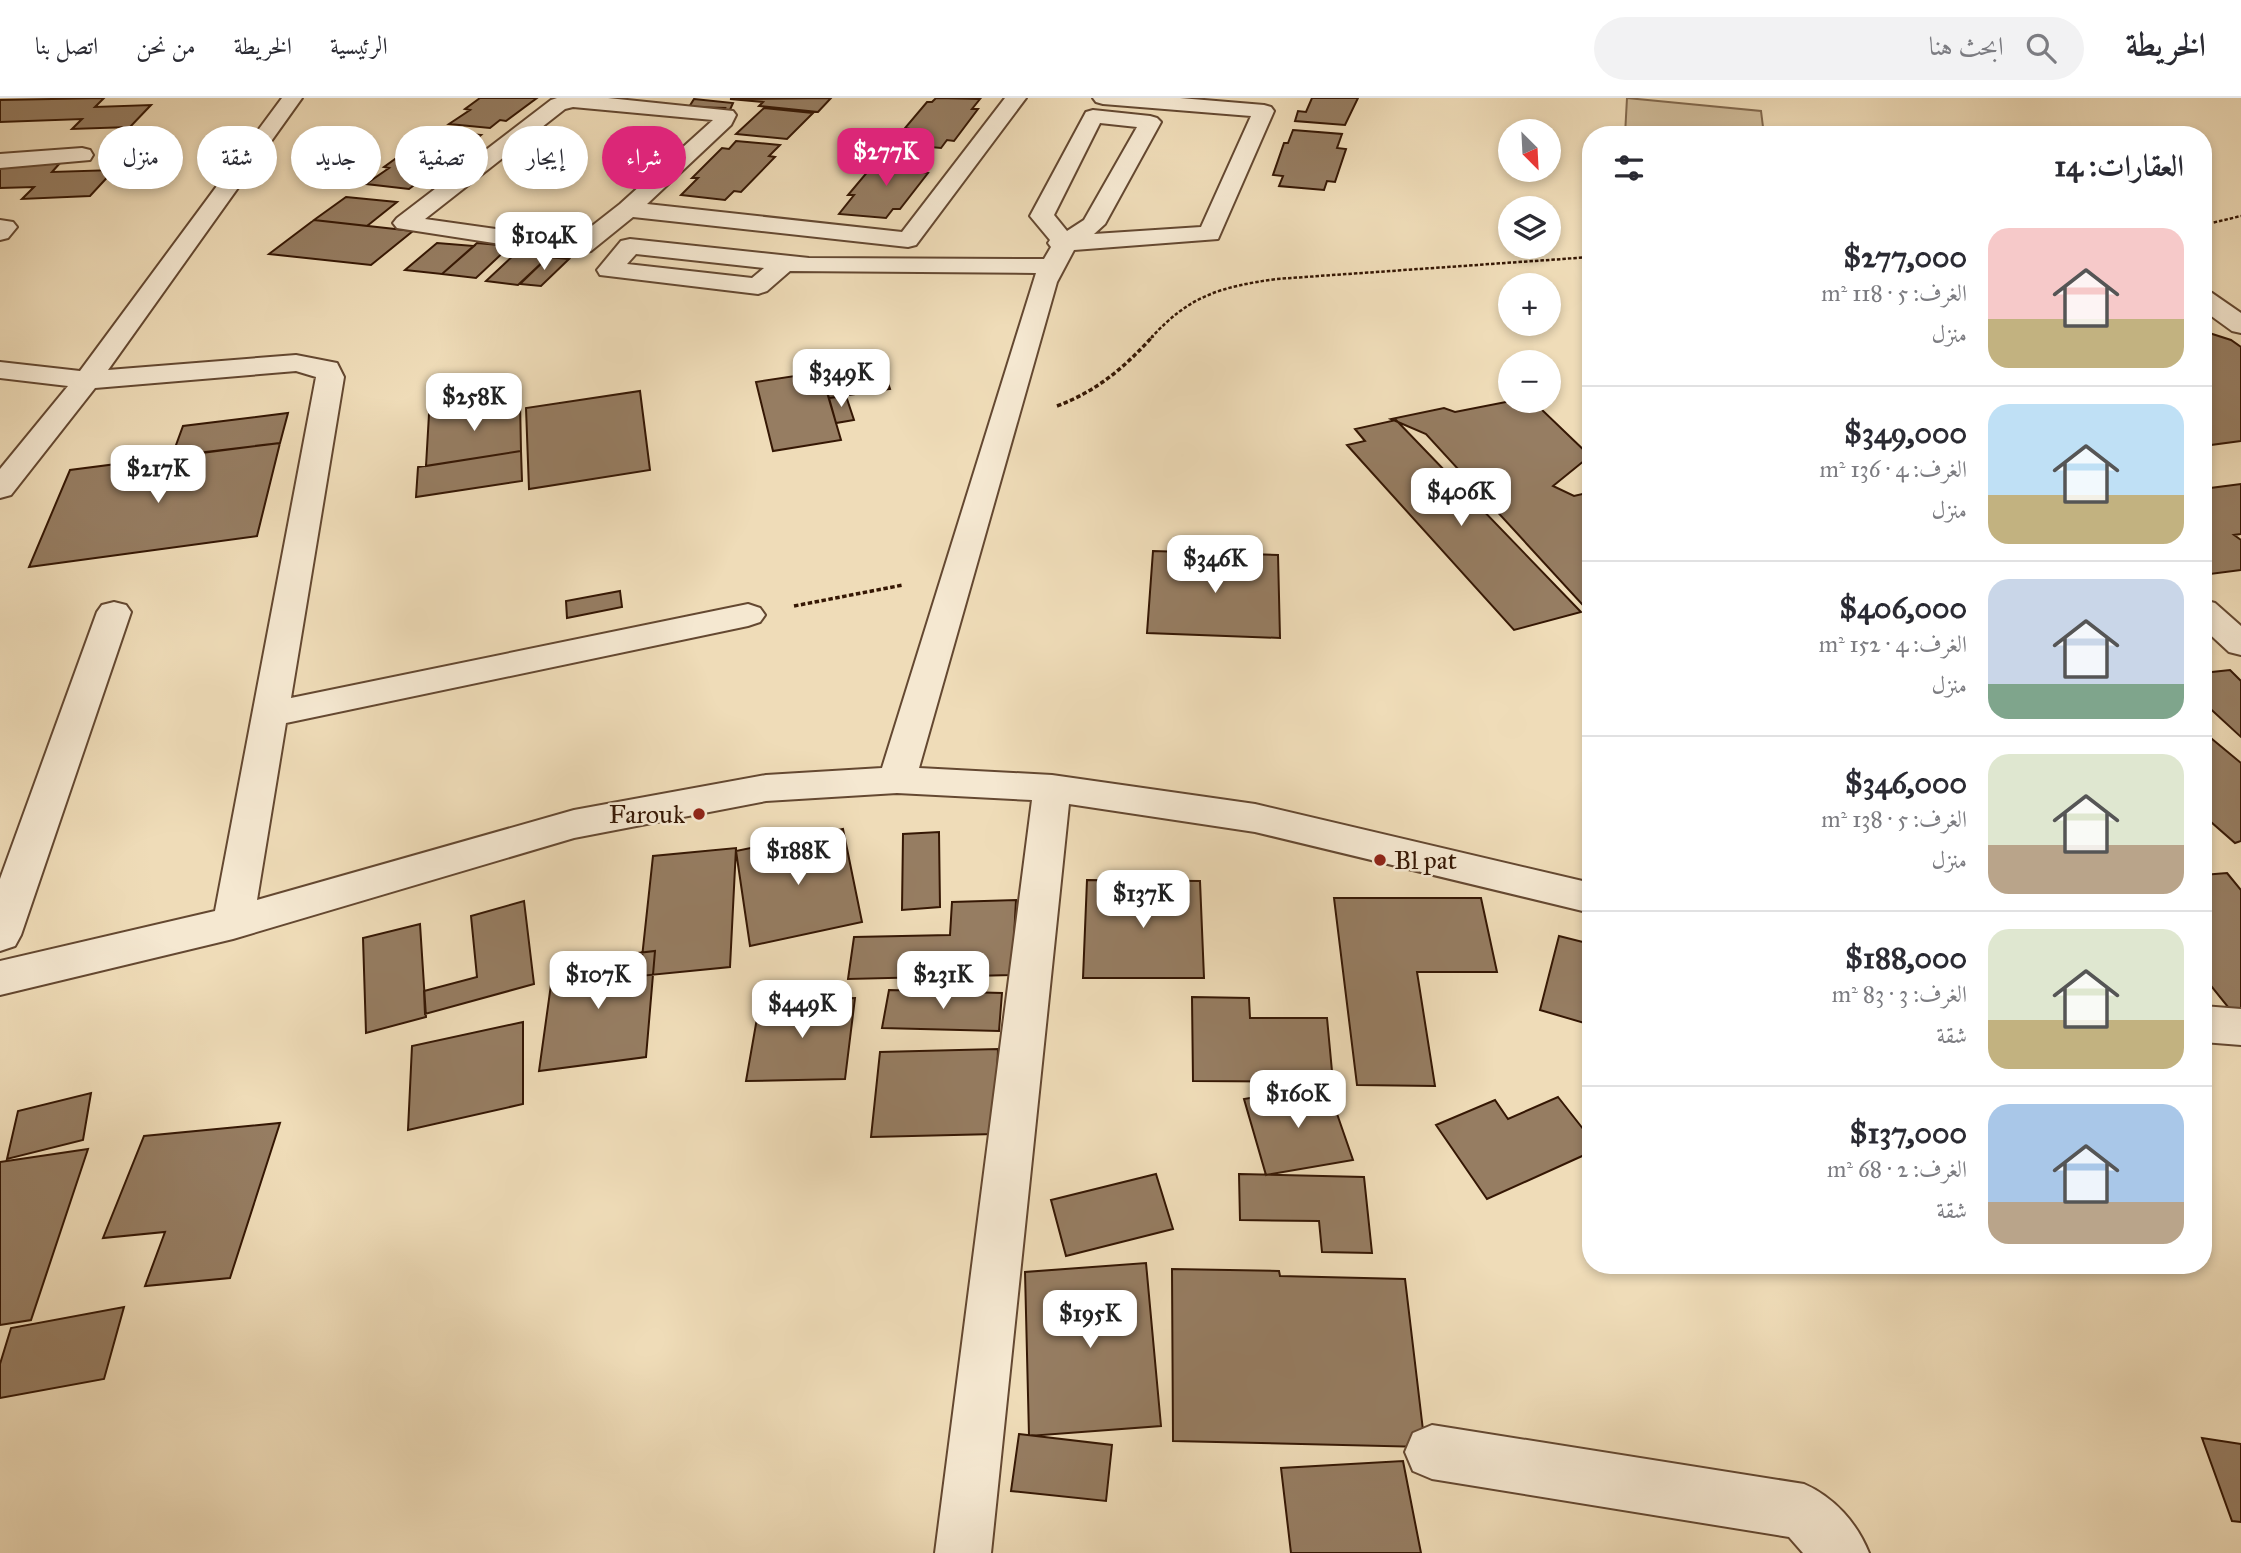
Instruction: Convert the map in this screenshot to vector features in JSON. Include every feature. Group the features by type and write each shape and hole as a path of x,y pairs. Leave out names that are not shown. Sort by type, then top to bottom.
{"street":[{"path":"0,489 87,380 292,98"},
{"path":"908,240 1016,98"},
{"path":"628,209 727,117 573,100 558,104 405,223 571,248 582,246 628,209 989,249 1210,234 1264,111 1103,98"},
{"path":"897,780 1044,282 1065,243 1093,224 1150,122 1093,116 1042,216 1065,243"},
{"path":"0,161 82,155"},
{"path":"0,227 5,227 0,233"},
{"path":"784,262 758,286 609,270 630,246 784,262 809,265 1052,267"},
{"path":"2212,304 2241,325"},
{"path":"0,370 87,380 296,363 327,369 330,377 233,923"},
{"path":"0,935 114,612"},
{"path":"269,715 748,615"},
{"path":"2212,618 2241,644"},
{"path":"0,978 233,923 574,824 766,788 897,780 1052,788 1255,818 1582,896"},
{"path":"963,1553 1052,788"},
{"path":"2212,1025 2241,1027"},
{"path":"1432,1452 1804,1512 1841,1553"}],"path":[{"path":"2212,223 2241,216"},
{"path":"1001,426 1086,396 1119,372 1170,317 1201,296 1234,286 1276,279 1582,258"},
{"path":"748,615 959,575"}],"shaded area":[{"path":"1627,98 1761,111 1763,126 1625,126"}],"building":[{"path":"104,98 95,107 151,105 131,126 72,129 82,119 0,122 0,100"},
{"path":"480,98 537,98 506,121 500,120 490,128 449,124 470,110 465,109"},
{"path":"831,98 818,112 759,106 763,102 730,99"},
{"path":"936,98 980,99 972,109 978,109 954,141 947,140 941,148 897,144 910,129 905,128 927,102"},
{"path":"1312,98 1358,98 1345,125 1295,121 1298,111 1306,112"},
{"path":"694,99 733,103 729,112 722,113 725,108 689,107"},
{"path":"764,108 813,113 787,139 736,134"},
{"path":"1293,130 1342,134 1337,148 1346,149 1335,182 1327,181 1324,190 1279,186 1283,176 1273,175 1284,143 1288,143"},
{"path":"736,141 780,145 769,156 775,157 741,192 734,191 725,200 681,195 698,178 692,178 722,148 729,149"},
{"path":"887,157 931,161 922,172 928,173 900,209 893,209 886,218 839,214 854,195 848,195 874,164 880,165"},
{"path":"395,159 395,187 381,186 381,174 389,168 384,167"},
{"path":"60,163 52,172 98,171 98,187 90,196 22,199 34,187 0,188 0,166"},
{"path":"346,197 397,202 367,226 314,220"},
{"path":"314,220 413,231 371,265 269,254"},
{"path":"437,243 474,246 442,274 405,270"},
{"path":"477,243 510,246 476,278 442,274"},
{"path":"516,253 548,257 518,285 486,281"},
{"path":"548,257 569,259 541,286 520,284"},
{"path":"2212,334 2231,340 2241,347 2241,441 2212,445"},
{"path":"881,363 890,389 829,398 821,372"},
{"path":"821,372 841,440 773,451 756,382"},
{"path":"640,391 650,470 529,489 526,408"},
{"path":"846,396 854,420 836,423 829,398"},
{"path":"520,401 521,451 426,466 429,414"},
{"path":"1498,404 1498,413 1545,413 1582,448 1582,462 1553,486 1574,496 1582,494 1582,604 1426,434 1391,419 1444,408 1455,412"},
{"path":"288,413 280,443 172,456 183,426"},
{"path":"1396,420 1581,612 1514,630 1347,445 1365,441 1355,429"},
{"path":"280,443 257,536 29,567 70,470"},
{"path":"521,451 522,481 416,497 418,467"},
{"path":"2241,484 2241,534 2234,535 2241,540 2241,570 2212,574 2212,488"},
{"path":"1153,551 1278,555 1280,638 1147,633"},
{"path":"620,591 622,607 567,618 566,601"},
{"path":"2230,670 2241,681 2241,737 2212,710 2212,672"},
{"path":"2212,739 2241,763 2241,841 2235,843 2212,823"},
{"path":"843,829 862,922 750,946 736,851"},
{"path":"939,832 940,907 902,910 903,834"},
{"path":"736,848 730,967 640,976 653,856"},
{"path":"2227,873 2241,890 2241,1012 2232,1012 2212,987 2212,874"},
{"path":"1087,880 1200,881 1204,978 1083,978"},
{"path":"1334,898 1481,898 1497,972 1417,972 1435,1086 1357,1085"},
{"path":"1016,900 1012,975 848,979 854,937 950,935 952,902"},
{"path":"524,901 534,984 425,1014 424,991 477,977 471,916"},
{"path":"420,924 426,1017 366,1033 363,938"},
{"path":"1559,936 1582,942 1582,1022 1540,1010"},
{"path":"655,951 646,1057 539,1071 554,963"},
{"path":"889,990 1002,993 999,1031 882,1028"},
{"path":"1192,997 1249,998 1250,1018 1327,1018 1333,1082 1193,1081"},
{"path":"855,998 845,1079 746,1081 760,1001"},
{"path":"523,1022 523,1104 408,1130 412,1046"},
{"path":"998,1049 995,1134 871,1137 880,1052"},
{"path":"1327,1085 1353,1160 1266,1175 1244,1099"},
{"path":"91,1093 83,1140 7,1159 18,1111"},
{"path":"1558,1097 1582,1128 1582,1156 1487,1199 1436,1125 1495,1100 1508,1119"},
{"path":"280,1123 230,1278 145,1286 165,1232 103,1238 144,1136"},
{"path":"88,1149 31,1320 0,1325 0,1162"},
{"path":"1156,1174 1173,1229 1066,1256 1051,1200"},
{"path":"1239,1174 1364,1177 1372,1253 1322,1252 1319,1221 1240,1220"},
{"path":"1146,1263 1161,1426 1029,1436 1025,1272"},
{"path":"1172,1269 1279,1271 1280,1276 1405,1279 1425,1447 1173,1441"},
{"path":"124,1307 104,1379 0,1398 0,1364 11,1328"},
{"path":"1019,1434 1112,1445 1106,1501 1011,1491"},
{"path":"2202,1438 2241,1444 2241,1522 2232,1521"},
{"path":"1403,1461 1421,1553 1291,1553 1281,1468"}],"place":[{"name":"Farouk","path":"699,814"},
{"name":"Bl pat","path":"1380,860"}]}
